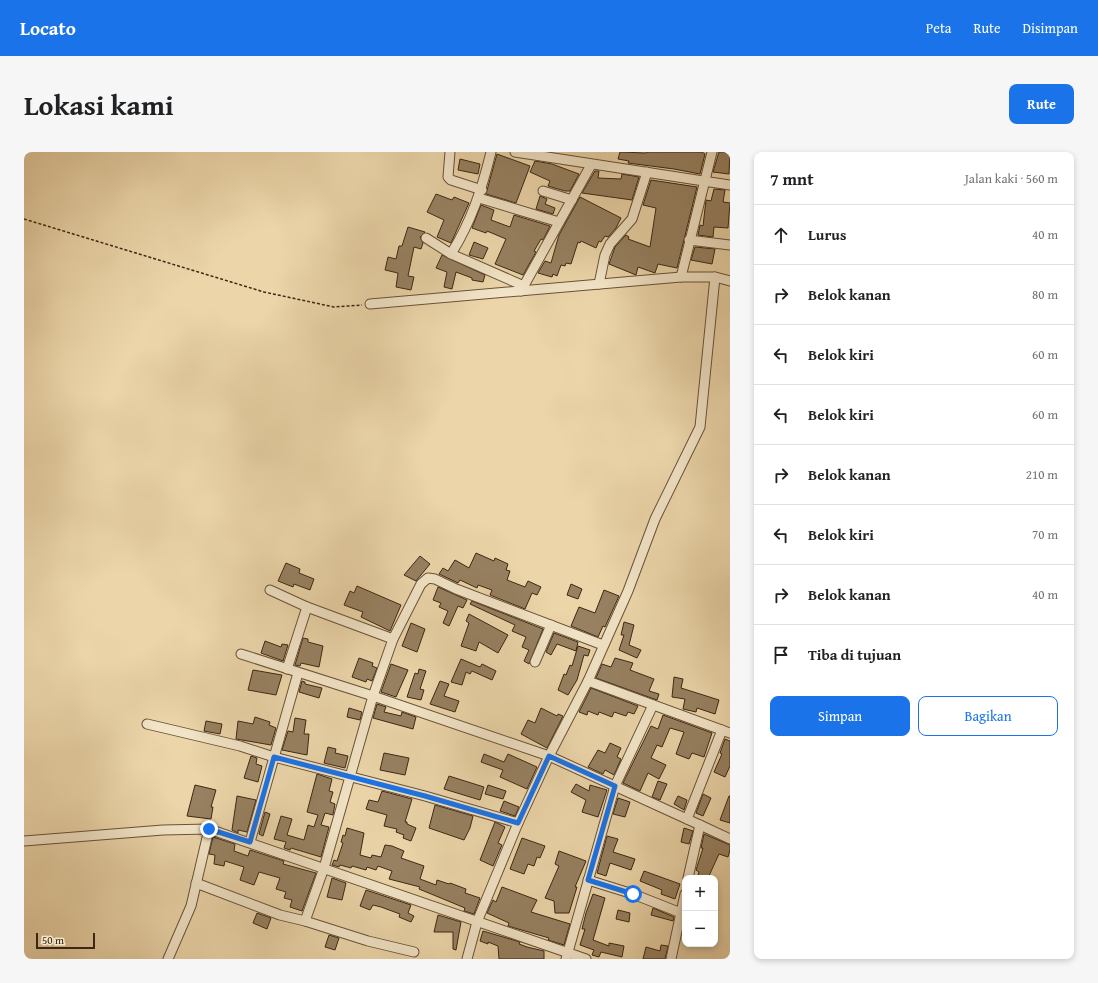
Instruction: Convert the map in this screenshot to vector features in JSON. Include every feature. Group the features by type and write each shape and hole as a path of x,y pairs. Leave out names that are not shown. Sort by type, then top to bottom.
{"street":[{"path":"450,152 448,177 451,180 481,194 559,222"},
{"path":"451,254 466,228 481,194 491,152"},
{"path":"515,152 566,156 591,165 730,185"},
{"path":"681,278 689,240 712,152"},
{"path":"522,288 591,165"},
{"path":"599,284 605,255 613,240 632,218 646,172"},
{"path":"543,191 572,200"},
{"path":"426,238 451,254 522,288"},
{"path":"689,240 730,245"},
{"path":"370,304 522,288 681,278 730,281"},
{"path":"468,959 477,922 518,823 549,756 588,681 628,591 654,519 700,427 715,292 715,279"},
{"path":"305,921 324,868 373,696 393,639 421,584 428,578 435,579 456,589 603,645"},
{"path":"270,590 307,607 393,639"},
{"path":"287,669 307,607"},
{"path":"535,662 551,625"},
{"path":"241,654 373,696 549,756 730,839"},
{"path":"250,842 298,673"},
{"path":"588,681 726,731 687,819"},
{"path":"567,956 615,786 653,705"},
{"path":"147,724 233,744 274,757 518,823"},
{"path":"689,875 700,825"},
{"path":"168,959 191,906 209,829"},
{"path":"24,841 163,830 209,829 477,922 567,956 586,959"},
{"path":"588,880 633,894 681,913"},
{"path":"196,883 280,914 368,941 414,952"},
{"path":"671,959 682,908"}],"path":[{"path":"24,219 264,292 334,307 370,304"}],"building":[{"path":"620,152 702,152 705,154 700,174 628,163 629,161 618,159"},
{"path":"719,152 730,152 729,174 713,172"},
{"path":"497,154 530,166 516,203 486,194"},
{"path":"460,159 480,164 478,174 458,170"},
{"path":"535,161 552,164 579,174 570,191 548,186 550,181 530,172"},
{"path":"595,171 599,171 598,178 621,179 622,174 639,177 632,200 582,193"},
{"path":"651,180 697,187 677,268 658,264 655,273 638,267 636,275 609,264 615,247 626,235 629,237 628,239 650,247 656,208 643,205"},
{"path":"714,189 725,190 723,202 730,203 728,228 714,227 713,237 698,235 700,225 703,226 706,200 711,201"},
{"path":"436,194 452,200 454,197 469,203 451,243 437,237 444,220 427,212"},
{"path":"540,196 547,199 545,204 555,208 553,214 536,209"},
{"path":"580,197 621,218 616,228 608,237 605,236 601,242 599,241 596,248 581,241 580,243 578,242 571,264 566,263 565,266 561,265 557,276 553,274 552,277 538,273 545,261 551,263 559,235"},
{"path":"481,205 494,210 491,220 510,227 514,215 550,226 543,240 541,239 534,251 536,252 523,275 495,264 506,239 487,231 486,233 472,228"},
{"path":"408,227 425,232 420,237 423,243 421,249 414,247 408,276 414,277 411,290 396,287 398,273 385,270 388,257 396,259 399,246 402,246"},
{"path":"474,242 488,248 483,259 469,255"},
{"path":"695,247 715,249 712,264 691,260"},
{"path":"442,255 485,275 483,282 472,280 472,278 456,272 452,289 444,287 447,272 436,268"},
{"path":"476,553 494,561 495,558 508,564 506,570 510,571 507,580 525,587 528,581 541,587 537,595 532,593 525,609 490,595 492,590 478,585 477,588 460,580 458,583 439,574 443,568 448,571 455,560 469,568"},
{"path":"420,556 430,564 416,581 404,575"},
{"path":"286,563 300,569 299,573 314,579 310,590 294,584 293,587 278,581"},
{"path":"571,584 582,589 578,599 567,595"},
{"path":"357,586 401,605 390,631 361,617 363,612 344,605 350,591 354,593"},
{"path":"438,587 467,600 463,608 458,606 449,626 443,623 448,611 439,607 441,603 433,600"},
{"path":"604,590 619,596 605,627 603,626 598,637 571,626 579,607 595,613"},
{"path":"472,601 543,629 529,664 524,661 529,650 522,647 526,637 512,631 515,625 470,604"},
{"path":"469,614 508,635 498,653 479,642 476,651 461,646 469,623 466,621"},
{"path":"624,622 634,625 629,645 641,650 637,658 619,650 624,635 621,635"},
{"path":"411,623 425,629 417,652 402,646"},
{"path":"554,633 578,642 576,651 557,644 551,655 546,652"},
{"path":"303,638 308,639 308,642 323,646 319,667 301,663 300,666 295,665"},
{"path":"265,641 281,647 282,644 288,645 283,661 261,653"},
{"path":"578,646 590,650 588,656 584,655 577,680 568,695 558,690 564,674 566,675 570,665 572,666"},
{"path":"359,658 373,663 372,666 377,668 372,681 367,679 366,682 352,677"},
{"path":"615,658 633,663 630,670 654,679 649,691 659,694 657,700 596,678 602,664 611,667"},
{"path":"461,659 480,667 482,664 496,671 492,680 472,671 470,674 466,672 462,685 451,682"},
{"path":"391,664 408,670 396,697 381,692"},
{"path":"419,669 426,671 420,689 424,690 421,700 407,697 415,673 418,674"},
{"path":"253,670 282,675 276,695 248,690"},
{"path":"674,677 683,679 681,688 719,700 715,714 697,708 696,712 683,709 685,699 672,697"},
{"path":"302,681 305,682 305,684 322,688 319,698 299,692"},
{"path":"440,681 449,684 444,696 459,701 455,712 430,704"},
{"path":"591,688 638,706 634,714 628,712 626,716 614,712 612,717 599,712 598,715 588,711 587,715 579,712"},
{"path":"377,704 386,707 384,712 401,716 402,712 416,717 413,729 373,718"},
{"path":"349,708 362,712 360,720 347,717"},
{"path":"541,708 557,716 558,714 563,716 547,748 521,734 528,720 535,723"},
{"path":"663,715 712,733 704,757 692,753 689,759 676,754 684,732 670,728 662,747 657,745 651,758 666,765 659,779 648,773 640,791 623,783 651,726 658,729"},
{"path":"255,717 270,722 269,725 276,728 271,745 236,739 238,721 253,724"},
{"path":"295,718 306,720 304,734 309,734 307,755 282,750 288,731 293,732"},
{"path":"206,721 222,724 220,734 204,731"},
{"path":"725,739 730,741 730,766 725,777 714,772 722,754 720,753"},
{"path":"610,743 621,748 617,757 621,759 614,775 605,770 603,774 588,767 598,750 605,753"},
{"path":"328,747 336,749 335,753 348,756 345,768 324,763"},
{"path":"384,753 409,758 405,775 380,770"},
{"path":"484,754 504,762 508,754 537,767 527,789 500,777 503,770 481,762"},
{"path":"251,756 257,758 256,764 262,766 258,782 244,778"},
{"path":"317,774 332,779 329,791 333,792 330,802 335,804 333,815 325,813 321,825 329,827 321,857 291,848 290,850 284,848 286,842 274,839 281,816 292,819 287,835 304,840 308,825 314,827 318,815 307,812"},
{"path":"449,776 484,787 480,800 444,789"},
{"path":"658,781 667,784 660,800 652,797"},
{"path":"576,784 589,791 590,785 607,790 598,817 582,812 586,800 571,792"},
{"path":"195,785 216,790 211,807 213,807 211,819 187,816"},
{"path":"488,785 506,791 503,799 485,794"},
{"path":"382,791 412,799 405,822 416,828 411,841 403,838 404,835 396,832 397,829 384,826 387,815 366,809 369,800 378,802"},
{"path":"703,794 711,798 703,816 696,813"},
{"path":"237,796 256,800 247,832 238,830 238,833 232,830"},
{"path":"678,796 687,800 684,810 674,804"},
{"path":"730,796 730,823 720,820"},
{"path":"618,798 630,802 625,817 613,814"},
{"path":"504,801 519,807 515,816 500,811"},
{"path":"435,805 473,816 470,828 464,840 429,828"},
{"path":"265,812 270,814 263,836 259,834"},
{"path":"495,822 505,827 498,843 502,845 493,866 480,860"},
{"path":"347,828 364,833 360,855 371,858 372,855 381,857 385,845 392,846 404,851 401,858 424,866 420,879 436,885 437,880 450,883 466,889 465,893 480,898 474,914 464,911 465,908 419,889 420,887 389,879 392,871 378,866 376,870 367,867 366,870 352,866 351,868 340,865 339,867 332,865 334,860 337,861 343,843 341,842 343,835 345,836"},
{"path":"684,828 693,831 689,844 681,842"},
{"path":"704,834 730,845 728,857 719,854 709,875 698,875 699,872 696,870 703,848 701,848"},
{"path":"607,836 618,839 613,852 635,859 631,870 610,863 606,876 597,873"},
{"path":"213,837 235,844 234,851 248,856 250,850 284,861 283,864 316,873 302,911 290,907 292,900 284,898 286,892 276,889 280,878 259,872 254,885 240,880 244,867 225,861 224,866 214,864 215,855 209,854"},
{"path":"522,838 545,846 540,858 537,857 534,866 528,864 524,874 510,869"},
{"path":"559,851 586,861 575,887 577,887 569,913 555,913 554,901 545,898 559,866 555,864"},
{"path":"644,871 680,884 675,899 661,894 662,890 640,881"},
{"path":"332,878 346,883 342,900 327,897"},
{"path":"502,887 537,900 531,912 570,924 564,945 548,940 549,938 508,926 509,923 487,913 493,900 496,902"},
{"path":"366,890 411,905 408,913 414,916 411,922 399,917 400,914 381,907 373,905 370,910 360,906"},
{"path":"593,894 605,898 593,940 609,946 609,943 624,946 622,957 601,952 599,957 592,955 594,950 580,945 585,929 582,929 586,913"},
{"path":"653,908 674,917 673,921 651,915"},
{"path":"618,910 630,913 629,922 616,919"},
{"path":"257,913 271,918 267,929 253,923"},
{"path":"438,915 461,922 456,950 453,949 453,932 434,932"},
{"path":"483,931 520,942 519,944 527,947 544,951 544,959 499,959 498,946 480,941"},
{"path":"329,935 339,938 335,950 325,947"},
{"path":"661,945 668,946 665,959 643,959 646,947 660,951"}],"route":[{"path":"209,829 250,842 274,757 425,796 518,823 549,756 615,786 588,880 633,894"}]}
